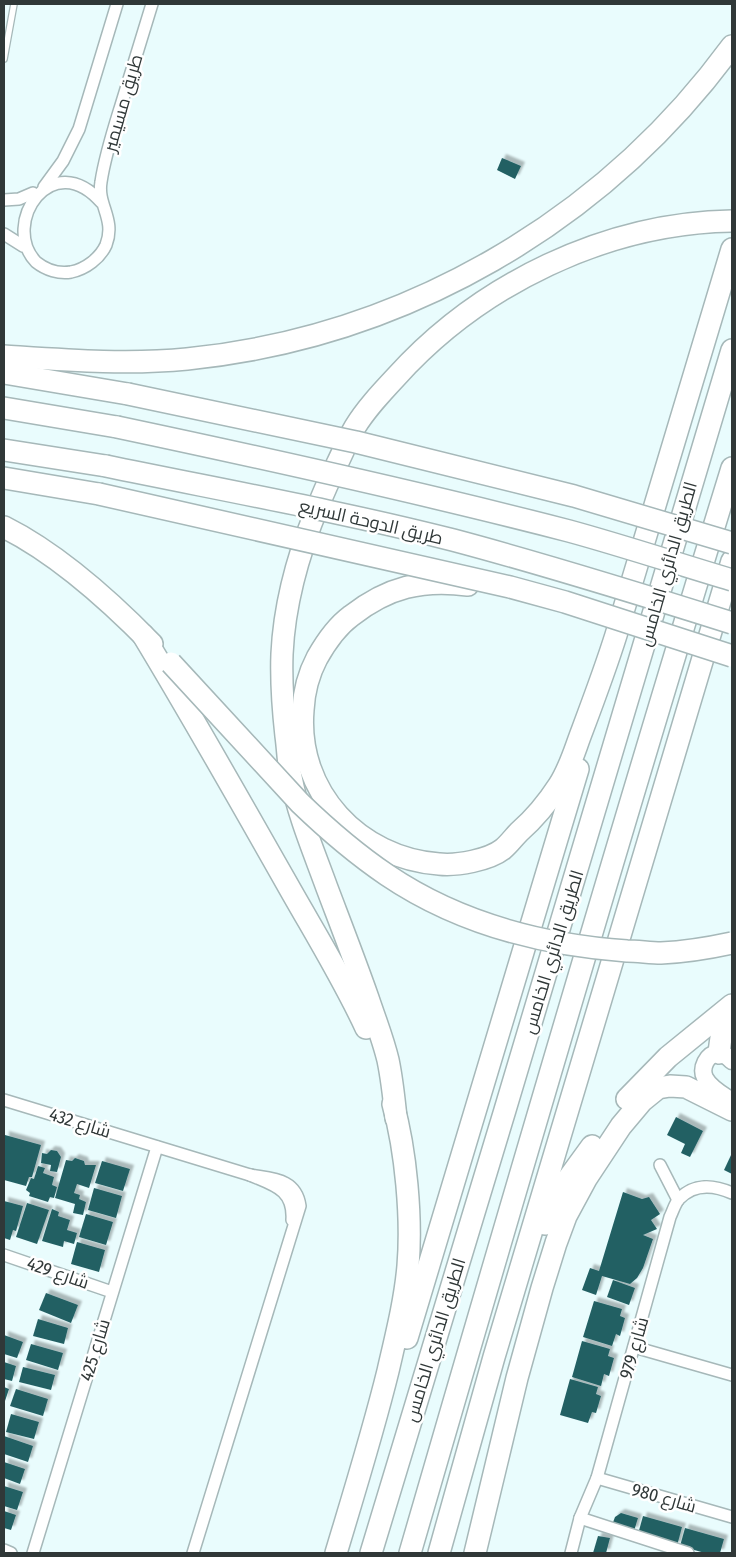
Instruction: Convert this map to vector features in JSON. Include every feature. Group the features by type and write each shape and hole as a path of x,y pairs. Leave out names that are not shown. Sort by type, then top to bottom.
{"highway":[{"path":"4,356 91,362 188,359 246,351 373,318 468,275 517,246 561,216 616,174 645,147 700,88 732,46"},
{"path":"336,1553 371,1434 398,1329 408,1266 407,1186 391,1077 379,1029 309,840 291,778 284,713 282,655 287,612 302,549 324,491 355,427 380,394 413,358 475,306 523,278 559,260 600,244 660,229 713,221 732,221"},
{"path":"371,1434 393,1382 410,1330 577,772 604,673 732,249"},
{"name":"الطريق الدائري الخامس","path":"370,1553 508,1101 732,350"},
{"path":"4,373 128,394 356,442 574,496 732,543"},
{"path":"4,408 117,427 345,476 572,532 732,580"},
{"name":"طريق الدوحة السريع","path":"4,450 106,466 335,513 452,540 561,570 732,623"},
{"name":"الطريق الدائري الخامس","path":"410,1553 617,844 732,468"},
{"path":"4,478 99,494 510,587 565,602 732,656"},
{"path":"4,527 39,548 76,575 143,635 300,803 354,851 389,876 451,910 524,935 570,945 660,953 716,947 732,943"},
{"path":"439,1553 494,1357 732,561"},
{"path":"565,602 539,600 506,591 445,582 423,583 388,592 370,602 344,622 331,636 321,652 305,688 302,741 310,770 323,797 342,820 370,843 403,858 431,864 462,864 478,860 502,850 531,821 560,783 567,770 604,673"},
{"path":"143,635 204,737 357,1009 380,1060 396,1118"},
{"path":"494,1357 548,1214 565,1183 616,1111 641,1083 668,1057 732,1005"},
{"path":"725,1057 723,1026 732,1009"},
{"path":"475,1553 517,1378 550,1261 566,1216 586,1179 621,1126 642,1101 658,1088 670,1086 686,1087 732,1110"}],"street":[{"name":"طريق مسيمير","path":"40,190 63,161 79,130 117,4"},
{"name":"طريق مسيمير","path":"102,203 100,184 111,136 152,4"},
{"path":"4,200 19,200 40,190 63,182 82,186 93,193 102,203 108,216 109,231 105,246 97,258 85,267 71,272 56,272 42,267 31,258 23,246 19,232 20,217 26,204 40,190"},
{"path":"4,234 23,246"},
{"path":"725,1057 712,1055 703,1066 703,1073 710,1085 732,1102"},
{"name":"شارع 432","path":"4,1100 250,1175 285,1182 296,1192 300,1206 290,1232 193,1553"},
{"name":"شارع 425","path":"33,1553 157,1147"},
{"path":"660,1165 678,1200 690,1190 703,1186 721,1188 732,1193"},
{"name":"شارع 979","path":"571,1553 580,1518 597,1478 670,1217 678,1200"},
{"name":"شارع 429","path":"4,1255 112,1292"},
{"path":"634,1347 732,1375"},
{"name":"شارع 980","path":"597,1478 732,1517"},
{"path":"580,1518 688,1553"},
{"path":"4,1550 11,1553"}],"lane":[{"path":"4,59 14,4"}],"building":[{"path":"502,158 521,166 515,179 497,170"},
{"path":"676,1117 703,1131 690,1157 681,1153 685,1144 667,1135"},
{"path":"5,1135 41,1145 32,1177 29,1177 26,1186 4,1180"},
{"path":"51,1150 57,1151 61,1157 57,1172 50,1171 51,1165 41,1163 42,1153 47,1154"},
{"path":"732,1153 732,1174 724,1170"},
{"path":"75,1158 84,1161 85,1165 96,1165 89,1188 77,1184 74,1193 80,1195 79,1199 86,1202 83,1215 73,1213 75,1204 55,1198 66,1160 72,1161"},
{"path":"102,1161 130,1169 123,1191 95,1183"},
{"path":"38,1166 45,1168 43,1173 54,1177 52,1185 57,1187 54,1198 50,1197 48,1202 29,1196 30,1193 26,1190 31,1178 34,1179"},
{"path":"94,1188 122,1196 116,1218 88,1210"},
{"path":"623,1192 642,1199 649,1197 660,1214 651,1220 657,1229 643,1235 653,1239 643,1268 637,1278 630,1284 602,1276 596,1295 582,1290 590,1268 599,1271"},
{"path":"4,1201 23,1206 16,1231 13,1230 10,1240 4,1238"},
{"path":"27,1203 49,1210 37,1244 16,1237"},
{"path":"52,1209 59,1212 58,1216 70,1220 67,1230 77,1233 74,1244 64,1241 63,1247 42,1241"},
{"path":"86,1214 113,1222 106,1245 79,1237"},
{"path":"77,1242 105,1250 99,1272 71,1264"},
{"path":"613,1280 635,1288 629,1305 607,1297"},
{"path":"46,1293 78,1305 71,1323 39,1310"},
{"path":"594,1301 622,1309 620,1316 625,1318 620,1336 616,1334 612,1346 583,1337"},
{"path":"38,1319 68,1328 64,1344 33,1336"},
{"path":"4,1335 23,1342 17,1358 4,1354"},
{"path":"582,1341 610,1349 608,1356 614,1358 609,1376 604,1374 601,1386 572,1377"},
{"path":"31,1344 63,1353 58,1370 26,1360"},
{"path":"4,1362 16,1366 12,1381 4,1379"},
{"path":"23,1367 55,1375 51,1390 19,1382"},
{"path":"570,1379 598,1387 596,1394 601,1396 596,1413 592,1412 588,1423 560,1415"},
{"path":"4,1387 9,1389 4,1404"},
{"path":"16,1389 48,1399 43,1416 10,1406"},
{"path":"11,1414 39,1422 34,1439 6,1432"},
{"path":"4,1436 33,1446 28,1462 4,1454"},
{"path":"4,1462 25,1469 20,1484 4,1478"},
{"path":"4,1486 23,1492 17,1510 4,1506"},
{"path":"4,1511 16,1515 11,1530 4,1528"},
{"path":"621,1513 638,1518 634,1531 612,1525 615,1517"},
{"path":"643,1516 682,1527 677,1546 638,1534"},
{"path":"685,1528 724,1539 720,1553 705,1553 680,1546"},
{"path":"598,1536 610,1538 606,1553 593,1553"}]}
